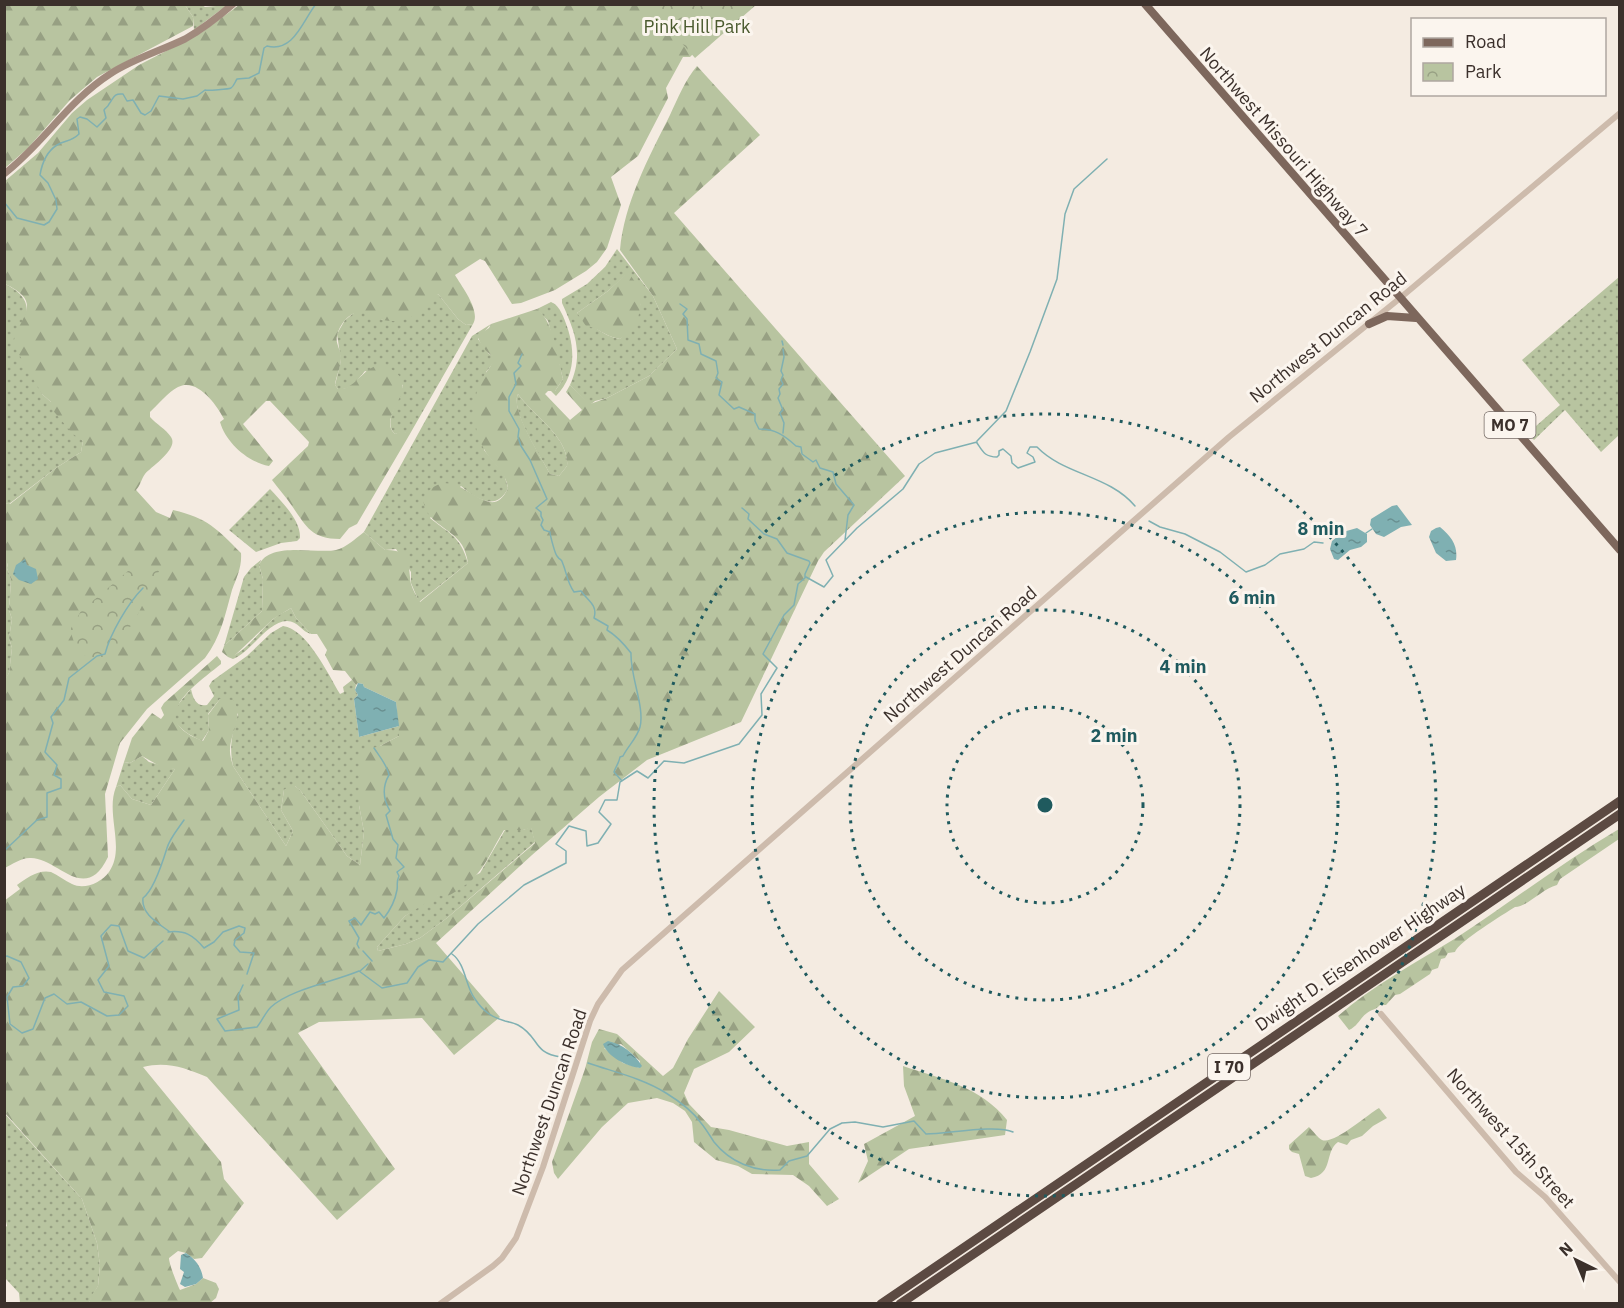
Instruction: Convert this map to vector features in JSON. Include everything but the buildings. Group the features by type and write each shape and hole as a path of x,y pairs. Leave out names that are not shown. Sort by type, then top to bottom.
{"highway":[{"path":"1577,830 1620,794"},
{"name":"Dwight D. Eisenhower Highway","path":"881,1304 1620,801"},
{"name":"Dwight D. Eisenhower Highway","path":"900,1304 1620,814"}],"main road":[{"path":"4,174 39,142 72,103 95,85 131,63 204,28 233,4"},
{"name":"Northwest Missouri Highway 7","path":"1145,4 1399,299"},
{"name":"MO 7","path":"1399,299 1620,550"},
{"path":"1369,324 1386,316 1416,318"}],"street":[{"name":"Northwest Duncan Road","path":"440,1304 493,1266 516,1238 543,1167 590,1021 598,1004 622,970 1229,437 1369,324 1620,113"},
{"name":"Northwest 15th Street","path":"1381,1014 1516,1172 1545,1197 1620,1282"}],"green space":[{"path":"5,5 185,5 193,17 193,26 97,77 70,100 28,148 5,168"},
{"path":"185,5 205,7 227,5 194,30 193,17"},
{"path":"239,5 656,5 694,53 690,57 683,57 666,88 668,98 638,156 611,177 621,205 607,248 597,262 586,271 555,290 521,303 512,304 485,261 480,259 455,275 473,306 475,319 473,324 466,325 458,319 438,294 421,311 407,318 391,321 357,312 343,323 337,339 341,358 335,385 338,389 345,388 370,368 377,366 385,366 398,374 402,382 401,395 390,422 395,434 402,431 407,433 407,439 357,524 349,528 340,539 322,537 310,530 272,480 308,446 309,442 270,401 266,401 243,424 273,461 269,466 246,456 233,444 223,430 220,422 224,419 217,407 199,389 185,385 178,387 150,412 150,417 169,434 172,442 168,452 145,474 136,490 156,512 170,518 173,510 204,521 241,553 240,567 225,617 219,634 205,658 147,709 120,743 105,794 108,857 99,871 90,877 81,878 71,876 41,860 31,858 5,868 4,681 9,673 12,648 9,638 12,619 9,610 11,580 7,568 8,563 5,564 5,503 10,504 56,468 81,452 83,441 73,434 50,407 51,402 42,394 13,344 27,304 17,291 5,284 5,181 38,153 72,113 87,100 139,65 201,33"},
{"name":"Pink Hill Park","path":"648,5 756,5 695,58"},
{"path":"697,66 760,135 674,213 905,476 824,552 818,561 741,722 647,760 599,797 532,855 436,943 500,1017 454,1055 422,1018 319,1022 298,1033 395,1169 337,1220 207,1077 168,1065 143,1067 221,1162 224,1179 244,1203 202,1258 194,1259 178,1251 169,1258 180,1290 196,1284 203,1278 216,1283 219,1289 216,1298 210,1303 89,1303 98,1286 100,1266 97,1243 82,1199 5,1113 4,901 20,889 17,885 37,873 51,872 77,886 92,884 106,876 114,863 116,852 113,797 116,787 120,785 132,799 151,805 175,769 163,768 142,756 130,763 124,762 132,738 152,713 161,719 164,715 161,708 164,703 217,656 221,664 198,682 180,702 176,713 177,723 186,732 203,741 209,730 208,715 220,699 233,700 237,718 230,745 233,766 286,846 293,831 281,810 284,790 289,786 295,786 347,856 360,865 364,832 359,805 359,767 362,751 380,746 399,736 396,702 364,687 363,684 356,685 345,671 333,670 325,655 327,650 317,634 311,634 296,618 291,608 273,619 233,657 228,657 222,652 224,646 262,611 263,579 259,565 273,553 294,550 336,550 364,532 385,550 393,550 404,555 407,559 411,584 420,602 468,563 462,545 428,514 423,498 435,486 447,483 459,486 491,502 500,499 508,488 501,472 480,442 476,425 475,406 478,389 494,357 483,348 478,335 491,324 537,309 543,315 551,331 563,379 555,391 548,391 545,394 570,420 582,410 566,392 570,385 590,404 607,398 649,376 677,349 653,296 620,250 622,232 632,198 682,89","holes":["518,394 557,436 563,446 567,466 559,476 550,474 528,434 518,411","531,828 535,843 447,918 420,938 378,951 377,947 405,916 439,895 446,897 468,883 487,861 504,830"]},
{"path":"617,249 653,296 677,349 649,376 590,405 570,385 577,353 574,334 562,299 587,284 605,267","holes":["628,273 641,302 637,317 620,339 602,332 577,313 608,291"]},
{"path":"628,272 643,293 637,324 620,339 586,326 577,313 608,291"},
{"path":"1619,277 1619,435 1601,452 1565,410 1534,440 1528,433 1560,405 1522,360"},
{"path":"5,284 19,293 25,301 26,317 42,394 83,441 81,452 9,504 5,503"},
{"path":"438,294 458,319 466,325 473,324 407,439 406,433 395,434 390,423 403,385 365,371 347,388 338,389 335,385 341,361 337,334 345,320 355,312 364,311 383,320"},
{"path":"551,302 557,306 563,316 572,348 568,378 556,396 551,391 555,391 563,379 548,321 537,309"},
{"path":"491,324 478,339 489,354 494,356 494,362 486,372 484,450 504,474 508,488 498,500 486,501 461,486 430,518 458,541 468,563 419,602 411,583 411,572 396,549 385,550 364,532 472,336"},
{"path":"518,394 557,436 563,446 567,466 559,476 550,474 522,422 518,411"},
{"path":"270,489 294,518 300,538 297,541 281,543 256,552 229,530"},
{"path":"261,560 259,565 263,579 262,611 224,646 244,577"},
{"path":"8,562 7,568 11,580 9,610 12,619 9,638 12,648 9,673 5,681 4,564"},
{"path":"160,569 139,612 109,662 87,658 74,642 70,630 81,611 128,571"},
{"path":"291,608 296,618 311,634 291,621 280,622 266,631 240,655 233,659 228,657 239,652 273,619"},
{"path":"283,626 292,629 308,644 323,664 340,694 344,692 343,687 352,680 356,685 355,690 358,695 354,699 359,737 399,726 399,736 380,746 359,805 364,832 360,865 347,856 295,786 284,790 281,810 293,831 286,846 233,766 232,740 238,714 220,699 208,714 209,730 202,741 182,729 175,719 176,708 191,689 194,699 200,705 207,705 214,696 209,686 212,681 247,656 271,633"},
{"path":"142,756 149,762 175,769 151,805 132,799 120,785 116,787 124,762 130,763"},
{"path":"531,827 535,842 447,918 420,938 378,951 377,947 405,916 423,903 480,873 505,830 523,830"},
{"path":"1619,829 1619,839 1560,879 1557,885 1525,904 1515,907 1482,928 1455,952 1448,953 1445,958 1441,959 1438,968 1400,994 1395,995 1386,1005 1380,1005 1369,1012 1349,1030 1338,1016 1380,984 1456,938"},
{"path":"719,991 755,1027 729,1052 694,1069 684,1093 689,1104 711,1127 787,1146 809,1142 809,1164 839,1199 827,1206 809,1186 793,1175 752,1174 738,1166 716,1160 694,1142 692,1122 685,1111 673,1103 657,1098 628,1103 602,1127 558,1179 552,1162 585,1069 592,1042 599,1029 617,1034 663,1076 673,1068 688,1039","holes":["621,1044 640,1061 640,1068 623,1063 604,1048"]},
{"path":"903,1066 946,1080 985,1099 1007,1120 1005,1135 909,1149 858,1183 868,1161 864,1144 915,1116 904,1086"},
{"path":"1379,1108 1387,1118 1362,1136 1351,1140 1347,1145 1338,1142 1331,1151 1323,1172 1311,1178 1305,1176 1299,1154 1292,1152 1289,1145 1309,1127 1322,1140 1334,1138"},
{"path":"4,1113 82,1199 97,1243 100,1266 98,1286 89,1303 20,1303 19,1293 5,1278 4,1228 7,1226 4,1212"}],"water":[{"path":"1397,505 1412,525 1401,527 1384,537 1376,534 1370,525 1371,519"},
{"path":"1440,527 1451,538 1456,550 1456,560 1446,561 1436,553 1429,537 1431,531"},
{"path":"1357,528 1367,534 1367,542 1361,547 1350,550 1338,560 1334,559 1330,549 1332,541 1343,532"},
{"path":"25,559 27,565 36,569 38,579 31,584 19,580 13,574 16,565"},
{"path":"358,683 396,702 399,726 359,737 354,699 358,695 355,690"},
{"path":"608,1041 627,1050 642,1066 640,1068 629,1065 613,1057 603,1044"},
{"path":"186,1253 197,1263 203,1278 196,1284 185,1287 180,1284 184,1272 180,1269 181,1255"}],"waterway":[{"path":"4,202 17,218 44,225 49,222 57,209 56,200 48,183 40,175 42,166 47,154 53,148 79,134 77,119 80,117 87,119 97,127 106,118 104,110 117,94 123,94 127,101 133,100 141,113 145,115 151,111 159,96 183,99 197,96 205,90 231,88 237,79 249,78 259,73 264,48 284,45 291,40 316,4"},
{"path":"977,441 1006,411 1030,352 1057,279 1065,214 1074,189 1107,159"},
{"path":"680,304 687,309 683,314 687,319 688,340 699,344 701,354 716,361 718,373 716,378 722,382 719,395 734,409 739,407 755,414 755,421 759,429 775,431 801,447 802,454 813,462 816,460 820,468 833,472 836,484 854,505 848,515 845,540"},
{"path":"782,341 783,345"},
{"path":"783,349 781,380 783,384 779,389 778,398 783,410 780,413 784,423 783,433"},
{"path":"522,354 518,363 521,366 514,373 516,384 509,397 509,411 519,429 518,437 521,446 530,460 547,499 536,508 541,512 543,520 541,525 544,530 550,532 556,555 562,561 574,592 581,591 595,610 594,618 608,626 607,630 631,653 641,719 637,735 620,757 614,772 622,781"},
{"path":"243,985 238,996 239,1010 217,1019 225,1031 257,1027 269,1009 279,1001 359,971 382,988 407,983 418,967 429,960 443,962 478,924 524,885 566,863 566,851 556,844 569,826 586,831 587,846 598,843 611,824 599,812 605,800 617,800 620,782 637,771 648,778 664,761 684,763 739,744 762,715 761,694 777,668 763,654 784,615 794,605 798,584 806,577 824,587 833,576 826,560 857,528 903,489 919,464 935,453 977,442"},
{"path":"977,443 990,456 997,457 999,451 1003,449 1011,456 1012,463 1018,468 1035,462 1033,457 1027,453 1030,447 1037,447 1060,464 1113,488 1135,506"},
{"path":"742,508 749,514 748,519 764,534 777,539 787,553 809,561 805,577"},
{"path":"1149,521 1160,527 1185,534 1220,552 1246,572 1265,565 1280,554 1304,549 1314,542 1323,543"},
{"path":"1366,533 1372,529"},
{"path":"4,851 37,820 47,817 47,793 61,788 61,779 54,775 57,765 45,752 53,723 51,717 64,700 69,678 97,656 105,654 120,619 143,588"},
{"path":"359,948 357,944 359,938 349,921 355,918 361,925 370,912 375,914 379,912 384,918 395,898 399,876 397,872 404,867 396,858 398,845 393,839 386,815 390,811 384,793 389,775 385,764 374,748"},
{"path":"170,932 148,913 143,904 143,898 154,882 170,841 184,820"},
{"path":"4,957 7,956 21,962 29,978 23,986 13,987 7,997 10,1024 22,1033 33,1029 45,998 54,994 67,1004 81,1002 107,1016 119,1015 128,1006 124,996 104,992 98,980 109,966 101,936 111,925 119,926 128,951 144,958 163,941"},
{"path":"168,932 188,934 204,948 214,942 223,932 239,926 245,928 244,933 235,940 234,945 240,952 254,953 247,974"},
{"path":"363,951 372,961"},
{"path":"452,954 460,963 472,994 484,1010 496,1018 518,1025 530,1034 545,1052 561,1057"},
{"path":"360,971 368,964"},
{"path":"588,1063 638,1079 666,1093 694,1114 714,1142 727,1155 743,1164 761,1169 780,1170 789,1161 807,1156 830,1129 842,1123 855,1122 883,1127 914,1121 926,1134 984,1129 1013,1132"}]}
